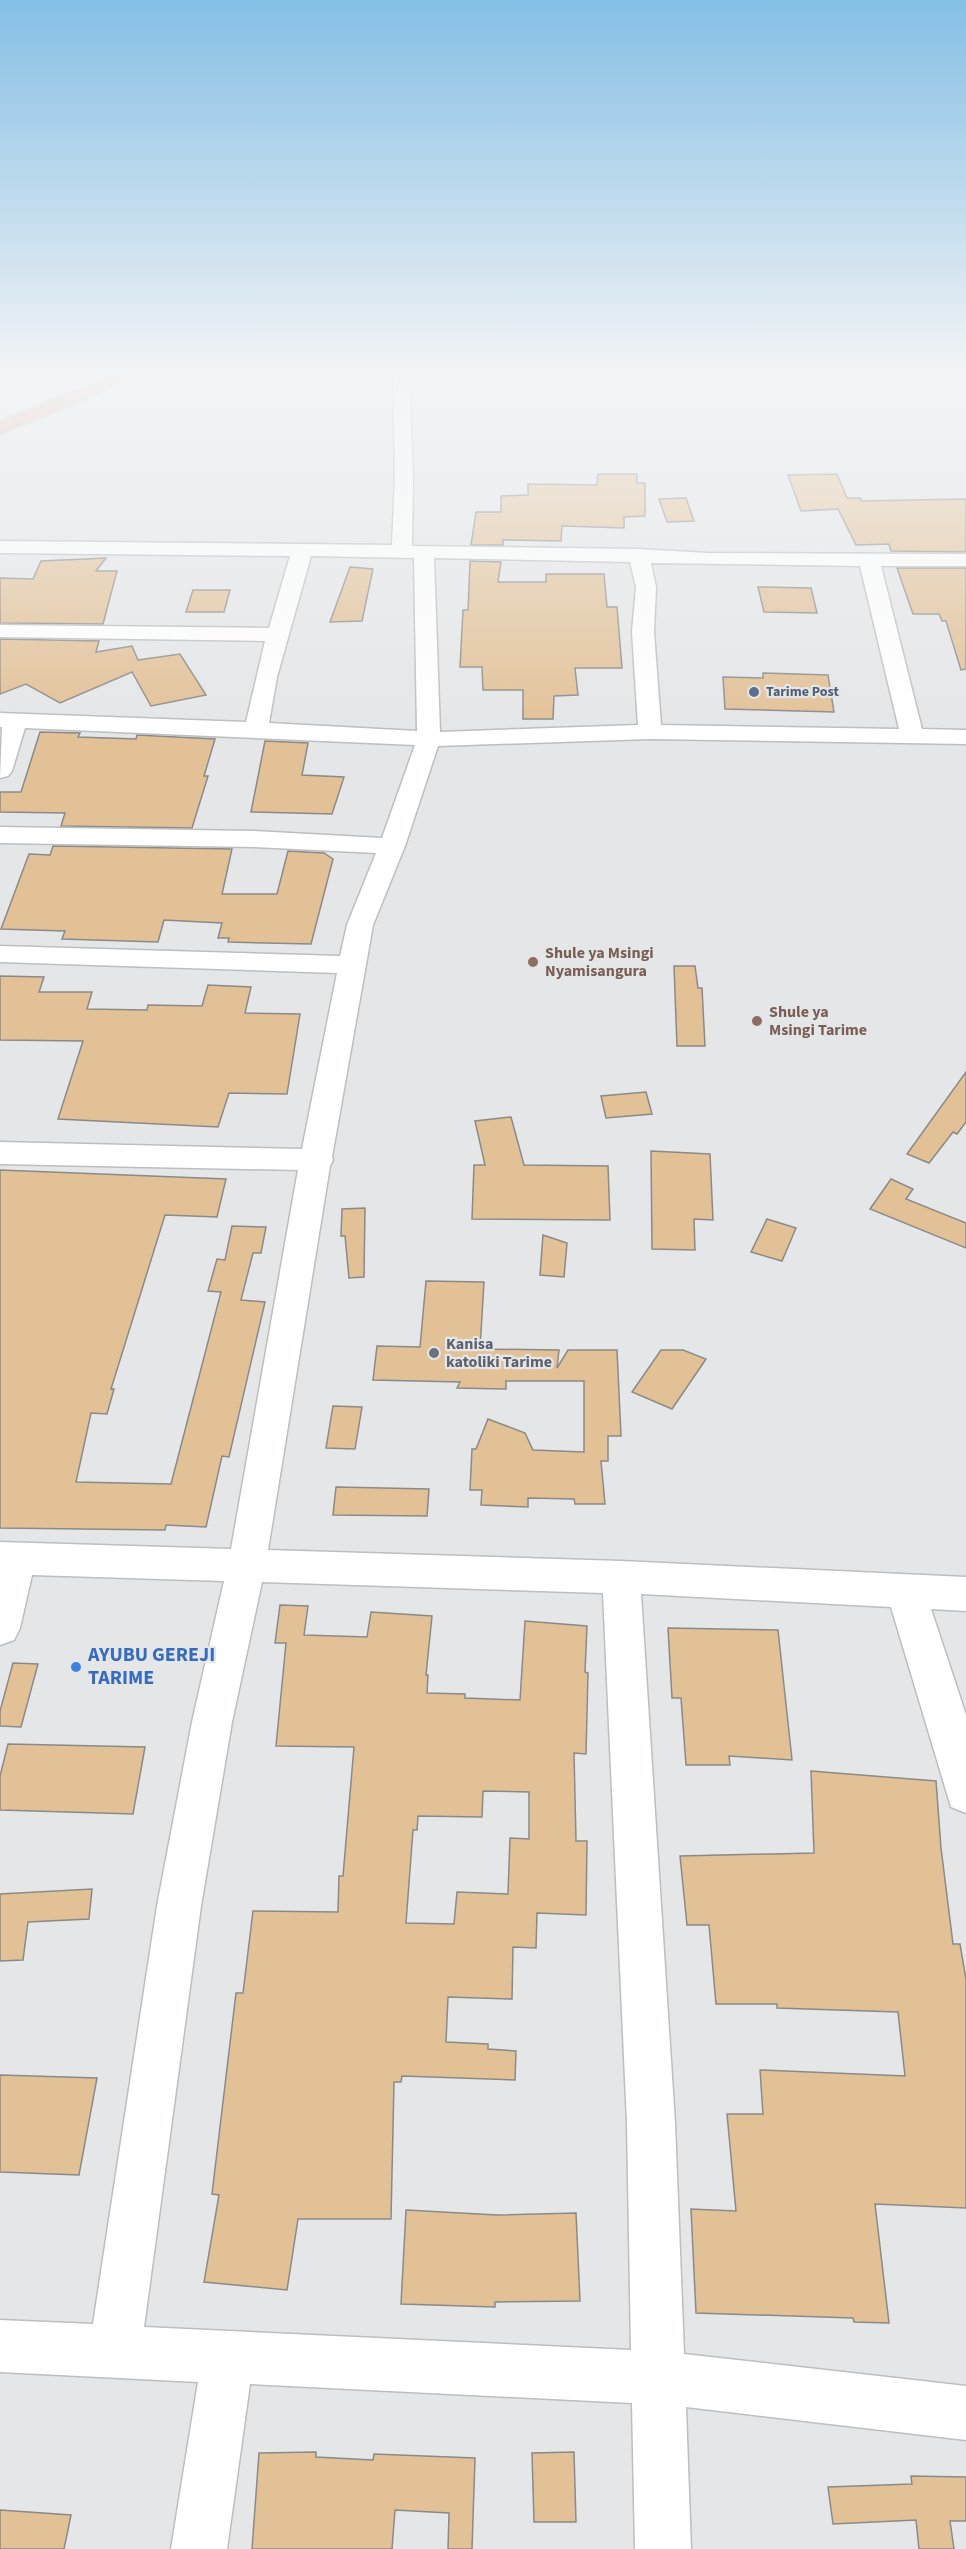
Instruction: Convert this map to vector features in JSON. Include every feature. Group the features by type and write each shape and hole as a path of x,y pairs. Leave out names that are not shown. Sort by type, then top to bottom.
{"street":[{"path":"402,494 400,511 402,551"},
{"path":"0,547 639,555 708,559 966,560"},
{"path":"255,730 266,676 302,551"},
{"path":"115,2351 179,1906 212,1722 247,1564 318,1160 325,1104 360,925 392,846 429,739 424,552"},
{"path":"639,555 645,586 644,632 650,732"},
{"path":"869,559 912,735"},
{"path":"0,631 278,635"},
{"path":"0,771 8,720 429,739 650,732 966,737"},
{"path":"0,835 254,839 392,846"},
{"path":"0,954 353,965"},
{"path":"0,1153 318,1160"},
{"path":"0,1628 9,1558 621,1577 906,1593 966,1594"},
{"path":"621,1577 651,2111 663,2549"},
{"path":"906,1593 953,1738 966,1793"},
{"path":"0,2346 660,2378 966,2413"},
{"path":"199,2549 228,2356"}],"building":[{"path":"645,494 645,516 624,517 624,528 562,526 561,541 503,540 503,545 471,545 476,512 501,512 501,496"},
{"path":"795,494 845,494 847,498 860,498 862,501 966,499 966,552 891,551 889,544 856,545 838,509 801,511"},
{"path":"686,498 694,521 667,522 659,499"},
{"path":"106,558 96,571 117,571 103,624 0,623 0,578 33,579 41,561"},
{"path":"470,561 501,562 498,582 546,582 546,574 604,574 607,607 617,607 622,668 575,668 578,695 554,696 553,719 523,719 523,690 483,690 482,667 460,667 463,610 468,610"},
{"path":"350,567 373,569 362,621 330,622"},
{"path":"897,568 966,568 966,669 961,670 946,621 942,621 939,614 913,614"},
{"path":"758,587 811,588 817,613 764,612"},
{"path":"193,590 230,590 224,612 186,612"},
{"path":"0,639 99,641 96,652 132,646 138,660 180,654 206,695 151,706 132,672 60,703 26,684 0,694"},
{"name":"Tarime Post","path":"763,673 828,675 834,712 725,709 723,677 763,678"},
{"path":"40,732 80,733 78,737 136,739 137,735 215,739 204,776 208,776 192,828 61,826 65,813 0,812 0,792 21,792"},
{"path":"265,741 308,743 302,775 344,777 332,814 251,812"},
{"path":"53,846 232,849 222,894 277,894 288,851 324,853 333,859 311,944 228,942 229,938 218,938 222,923 164,920 158,942 62,939 65,931 1,929 29,854 50,855"},
{"path":"674,966 695,966 698,988 702,988 705,1046 677,1046"},
{"path":"0,976 44,977 39,992 92,992 87,1009 147,1010 148,1005 202,1006 208,985 251,987 245,1013 300,1014 287,1094 229,1093 218,1127 58,1119 83,1041 0,1040"},
{"path":"966,1072 966,1122 957,1134 953,1132 929,1163 907,1154"},
{"path":"646,1092 652,1114 606,1118 601,1096"},
{"path":"511,1117 524,1165 608,1166 610,1220 472,1219 474,1165 485,1165 475,1121"},
{"path":"651,1151 710,1154 713,1220 694,1219 695,1250 652,1249"},
{"path":"0,1170 226,1179 217,1217 165,1215 111,1389 114,1389 107,1414 91,1413 76,1482 171,1484 221,1292 208,1291 217,1259 225,1260 232,1226 266,1227 261,1253 253,1253 241,1300 265,1302 229,1457 222,1456 206,1527 166,1525 165,1530 0,1528"},
{"path":"891,1179 913,1189 906,1199 966,1223 966,1248 870,1209"},
{"path":"365,1208 364,1277 349,1278 345,1236 341,1236 342,1209"},
{"path":"767,1219 796,1228 782,1261 751,1252"},
{"path":"543,1235 567,1243 564,1277 540,1275"},
{"path":"426,1281 484,1282 480,1349 559,1350 557,1368 568,1350 617,1350 621,1436 608,1436 608,1461 601,1461 605,1504 575,1504 574,1499 528,1498 528,1507 481,1505 482,1490 470,1490 472,1449 476,1449 488,1419 525,1433 533,1450 584,1452 584,1381 506,1381 506,1389 457,1388 460,1382 373,1380 377,1346 420,1347"},
{"path":"661,1350 683,1350 706,1359 672,1409 632,1392"},
{"path":"333,1406 362,1407 355,1449 326,1448"},
{"path":"336,1487 429,1489 427,1516 333,1515"},
{"path":"280,1605 308,1606 304,1635 367,1637 371,1612 432,1616 426,1675 428,1675 427,1693 465,1694 465,1698 520,1700 525,1621 587,1626 586,1754 574,1753 576,1841 587,1841 586,1915 537,1913 536,1948 513,1947 512,1999 448,1997 446,2042 488,2044 488,2049 516,2051 515,2080 402,2076 401,2082 394,2082 391,2219 298,2219 287,2290 204,2282 219,2195 212,2194 236,1993 243,1993 253,1911 338,1912 339,1876 343,1876 354,1747 276,1746 286,1643 275,1643","holes":["483,1791 529,1792 529,1839 510,1838 508,1894 457,1892 454,1924 406,1923 413,1830 417,1830 418,1816 482,1817"]},
{"path":"668,1628 778,1630 792,1760 729,1756 730,1765 686,1765 681,1698 672,1698"},
{"path":"13,1663 38,1664 21,1727 0,1726 0,1711"},
{"path":"8,1744 145,1747 133,1814 0,1810 0,1776"},
{"path":"811,1771 936,1781 941,1848 953,1944 960,1944 966,1979 966,2208 875,2204 889,2323 854,2322 853,2318 696,2313 691,2209 736,2211 727,2114 763,2114 760,2070 905,2076 898,2012 777,2008 777,2004 716,2004 709,1925 687,1925 680,1856 814,1853"},
{"path":"92,1889 89,1919 28,1922 23,1960 0,1961 0,1894"},
{"path":"0,2075 97,2078 79,2175 0,2172"},
{"path":"406,2210 497,2215 576,2213 580,2301 495,2302 495,2307 401,2304"},
{"path":"316,2452 316,2457 373,2460 374,2454 475,2458 472,2549 448,2549 449,2513 395,2510 392,2549 252,2549 259,2453"},
{"path":"574,2452 576,2522 534,2522 532,2453"},
{"path":"911,2476 966,2477 966,2521 950,2521 954,2549 919,2549 916,2520 833,2524 828,2487 912,2484"},
{"path":"0,2510 71,2515 64,2549 0,2549"}],"place":[{"name":"Tarime Post","path":"754,692"},
{"name":"Shule ya Msingi Nyamisangura","path":"533,962"},
{"name":"Shule ya Msingi Tarime","path":"757,1021"},
{"name":"Kanisa katoliki Tarime","path":"434,1353"},
{"name":"AYUBU GEREJI TARIME","path":"76,1667"}]}
